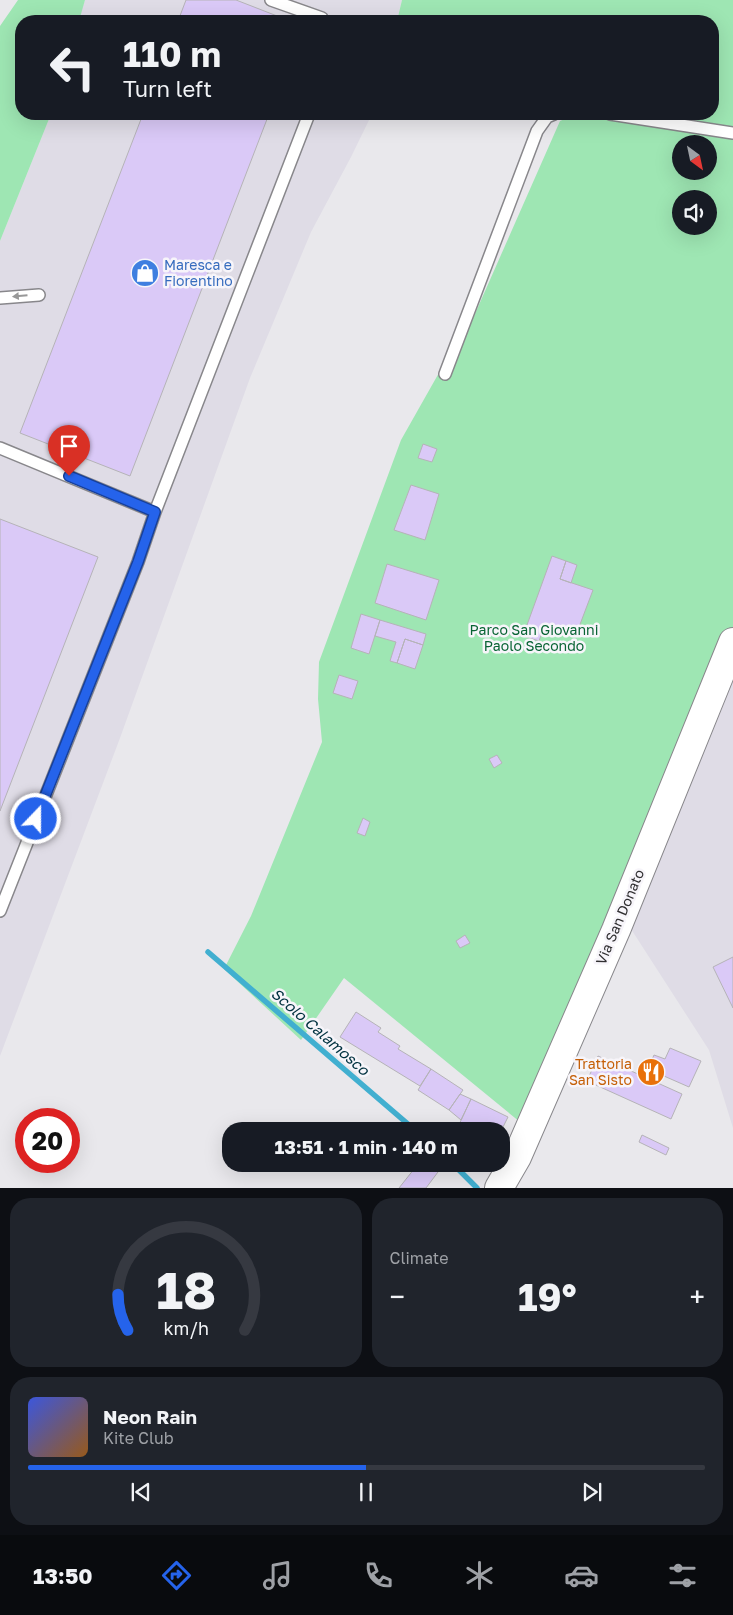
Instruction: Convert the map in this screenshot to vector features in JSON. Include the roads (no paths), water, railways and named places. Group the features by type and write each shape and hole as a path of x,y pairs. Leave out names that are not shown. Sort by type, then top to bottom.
{"main road":[{"name":"Via San Donato","path":"499,1188 516,1157 616,930 733,642"}],"lane":[{"path":"271,0 314,15"},
{"path":"0,911 138,562 155,512 307,120"},
{"path":"445,374 537,131 544,120"},
{"path":"649,120 733,133"},
{"path":"0,298 39,295"},
{"path":"0,448 155,512"}],"waterway":[{"name":"Scolo Calamosco","path":"208,952 406,1122"},
{"name":"Scolo Calamosco","path":"461,1172 477,1188"}],"place":[{"name":"Maresca e Fiorentino","path":"145,273"},
{"name":"Trattoria San Sisto","path":"651,1072"}],"park label":[{"name":"Parco San Giovanni Paolo Secondo","path":"534,638"}]}
